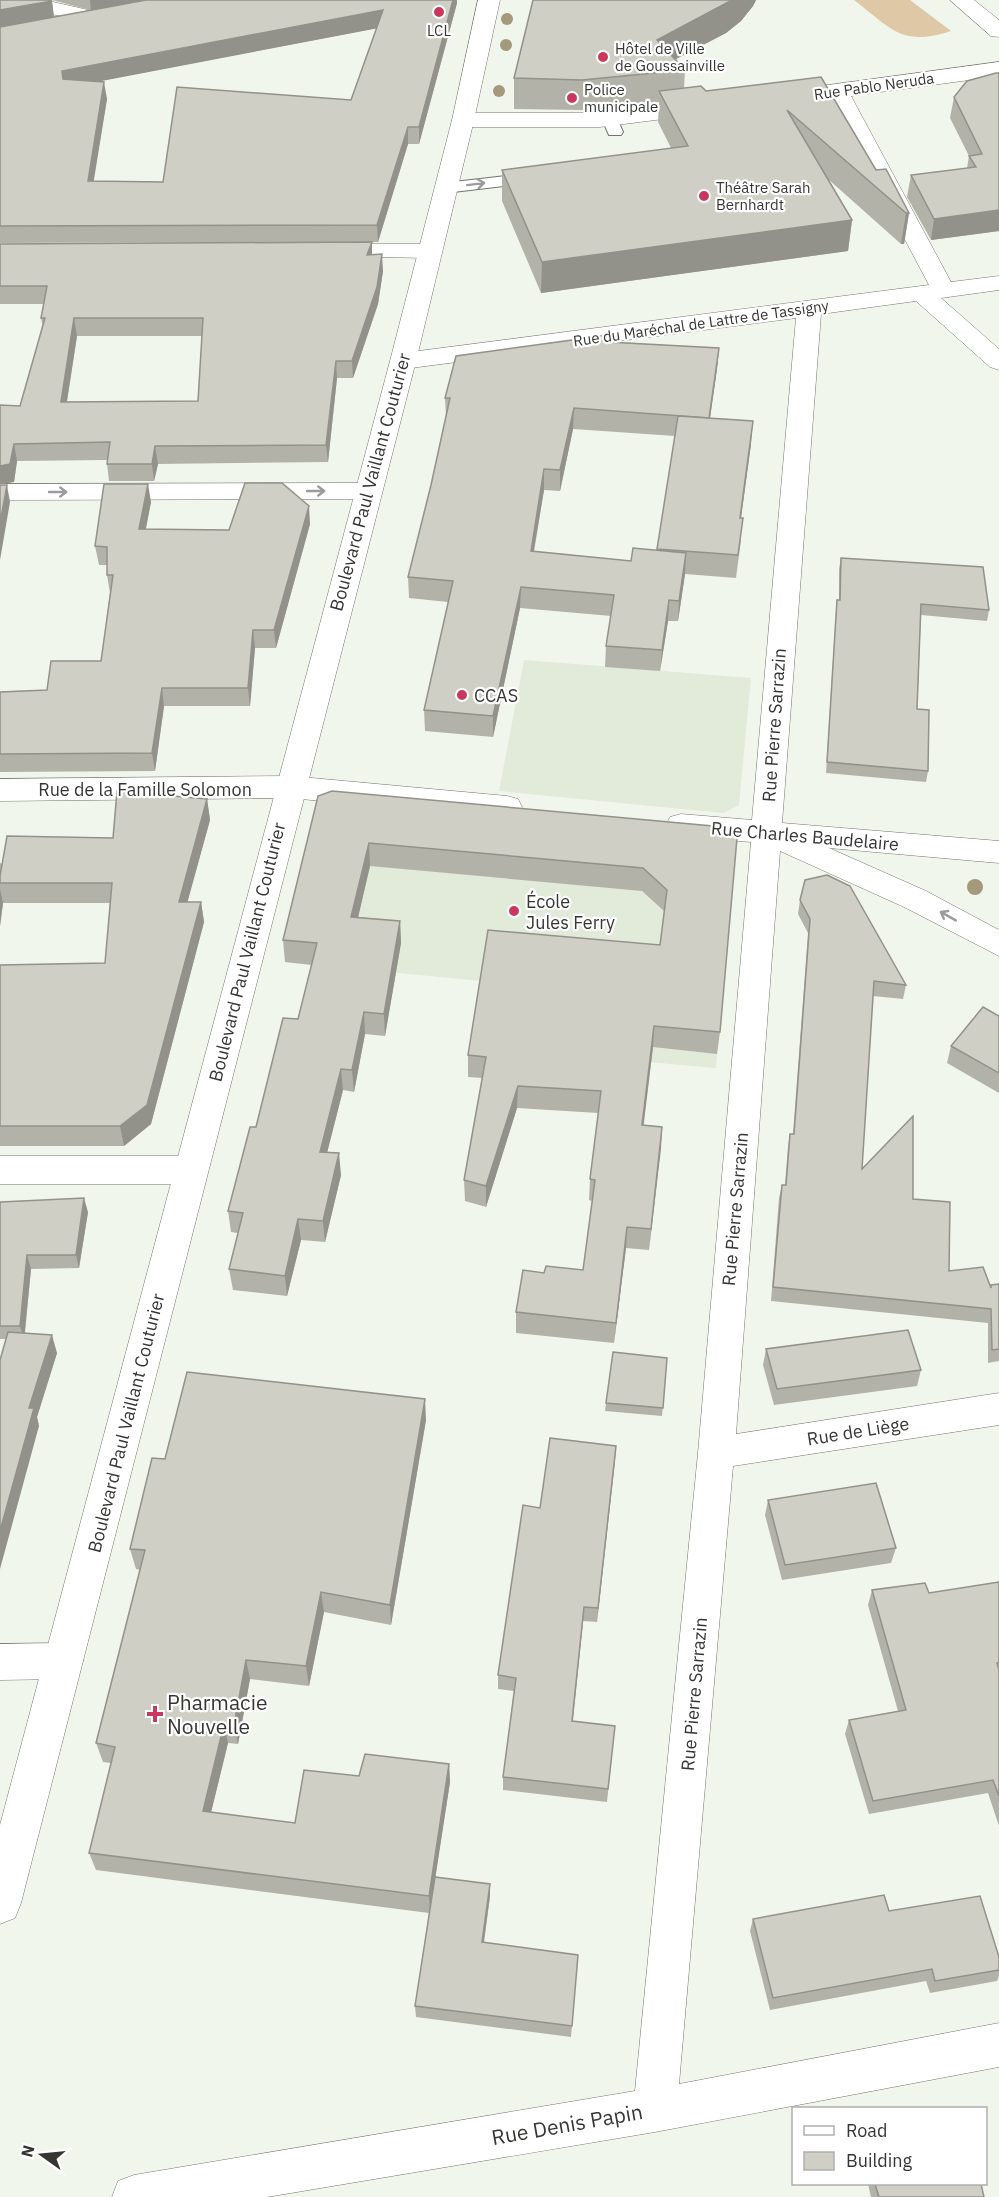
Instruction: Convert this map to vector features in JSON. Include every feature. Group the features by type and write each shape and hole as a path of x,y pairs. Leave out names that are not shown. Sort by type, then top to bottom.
{"street":[{"path":"16,0 94,18"},
{"name":"Boulevard Paul Vaillant Couturier","path":"0,1903 403,361 463,120 489,0"},
{"path":"961,0 999,31"},
{"path":"47,27 117,14"},
{"name":"Rue Pablo Neruda","path":"768,100 999,69"},
{"path":"837,91 933,293 999,362"},
{"path":"463,120 612,125 722,106"},
{"path":"299,251 430,251"},
{"name":"Rue du Maréchal de Lattre de Tassigny","path":"403,361 999,283"},
{"name":"Rue Pierre Sarrazin","path":"655,2110 716,1453 768,833 769,772 809,309"},
{"path":"0,492 368,491"},
{"path":"290,788 532,810"},
{"name":"Rue de la Famille Solomon","path":"0,790 290,788"},
{"name":"Rue Charles Baudelaire","path":"650,822 999,852"},
{"path":"768,833 915,898 999,944"},
{"path":"0,1170 191,1170"},
{"name":"Rue de Liège","path":"716,1453 999,1409"},
{"path":"0,1662 63,1661"},
{"name":"Rue Denis Papin","path":"134,2197 655,2110 999,2045"}],"lane":[{"path":"445,188 506,181"}],"shaded area":[{"path":"854,0 910,0 951,31 920,37 908,36 888,27"},
{"path":"524,660 751,678 739,805 724,813 499,791"},
{"name":"École Jules Ferry","path":"320,819 734,861 716,1068 511,1050 502,983 285,962"}],"building":[{"path":"0,0 48,0 52,1 0,10"},
{"path":"146,0 453,0 419,127 408,127 377,225 0,226 0,27","holes":["383,10 351,100 177,87 163,182 88,181 104,82 63,79 62,71"]},
{"name":"Hôtel de Ville de Goussainville","path":"533,0 732,0 657,40 685,70 582,80 514,78"},
{"path":"999,73 999,210 934,219 911,175 976,167 969,156 982,154 954,97 967,81"},
{"name":"Théâtre Sarah Bernhardt","path":"821,77 876,170 886,169 909,213 906,213 787,110 852,220 542,262 502,170 688,146 659,91 701,86 706,91"},
{"path":"372,242 367,255 382,254 377,287 352,361 336,361 326,445 155,446 152,464 107,464 110,442 14,444 10,464 0,466 0,405 20,406 45,318 41,318 47,286 0,286 0,244","holes":["74,318 203,318 198,401 61,402"]},
{"path":"609,335 608,342 719,348 709,418 574,408 560,470 544,469 531,551 631,561 633,548 686,553 679,601 669,600 662,650 606,646 614,595 521,587 493,716 424,710 453,581 408,577 450,398 445,398 456,356"},
{"path":"678,416 753,421 740,518 743,518 738,555 657,549"},
{"path":"245,483 282,483 309,506 274,630 253,630 248,688 162,688 152,753 0,754 0,692 47,690 51,661 101,661 113,575 107,575 107,547 95,546 104,484 148,484 139,529 229,530"},
{"path":"0,485 7,485 0,523"},
{"path":"841,558 983,567 989,610 921,604 917,709 929,710 928,771 827,762 837,600 840,600"},
{"path":"117,791 207,799 179,902 201,902 147,1105 120,1126 0,1126 0,965 105,963 112,883 0,883 7,836 113,838"},
{"path":"332,791 724,827 737,838 720,1032 654,1026 642,1125 662,1127 651,1229 627,1227 616,1323 516,1312 523,1270 544,1273 546,1266 583,1270 595,1180 590,1179 601,1091 518,1086 486,1186 464,1180 486,1057 468,1055 488,930 660,945 667,890 643,868 369,843 351,917 400,921 384,1014 364,1012 352,1070 341,1069 320,1152 339,1153 323,1221 298,1219 285,1276 229,1269 243,1213 228,1211 250,1127 256,1127 283,1018 298,1019 317,943 283,940 318,796"},
{"path":"827,875 850,886 906,985 874,981 862,1169 913,1116 913,1199 950,1202 949,1271 983,1267 991,1288 991,1285 999,1284 999,1349 992,1350 991,1309 773,1287 782,1185 786,1185 790,1134 794,1134 810,919 800,900 805,880"},
{"path":"983,1007 999,1016 999,1073 951,1046"},
{"path":"84,1198 76,1255 27,1255 20,1326 0,1326 0,1202"},
{"path":"908,1330 921,1370 777,1389 766,1349"},
{"path":"8,1332 52,1335 29,1408 34,1408 0,1531 0,1360"},
{"path":"613,1352 667,1358 663,1408 606,1403"},
{"path":"187,1372 425,1399 390,1605 321,1592 306,1666 246,1660 234,1725 224,1724 203,1811 295,1823 304,1770 359,1776 365,1754 449,1764 429,1896 89,1853 115,1747 96,1743 145,1550 130,1549 152,1458 165,1459"},
{"path":"550,1438 616,1446 598,1608 584,1607 572,1721 615,1726 608,1789 503,1777 516,1678 498,1675 523,1505 540,1508"},
{"path":"876,1483 896,1548 785,1565 768,1500"},
{"path":"999,1582 999,1662 997,1663 999,1670 999,1796 993,1780 873,1801 849,1720 906,1710 872,1590 925,1583 929,1593"},
{"path":"435,1877 490,1884 482,1942 578,1955 572,2026 415,2006"},
{"path":"884,1895 889,1911 980,1896 999,1957 999,1970 935,1981 932,1969 773,1998 753,1919"},
{"path":"875,2185 981,2185 984,2197 879,2197"}],"place":[{"name":"LCL","path":"439,12"},
{"name":"Hôtel de Ville de Goussainville","path":"603,57"},
{"name":"Police municipale","path":"572,98"},
{"name":"Théâtre Sarah Bernhardt","path":"704,196"},
{"name":"CCAS","path":"462,695"},
{"name":"École Jules Ferry","path":"514,911"},
{"name":"Pharmacie Nouvelle","path":"155,1714"}]}
